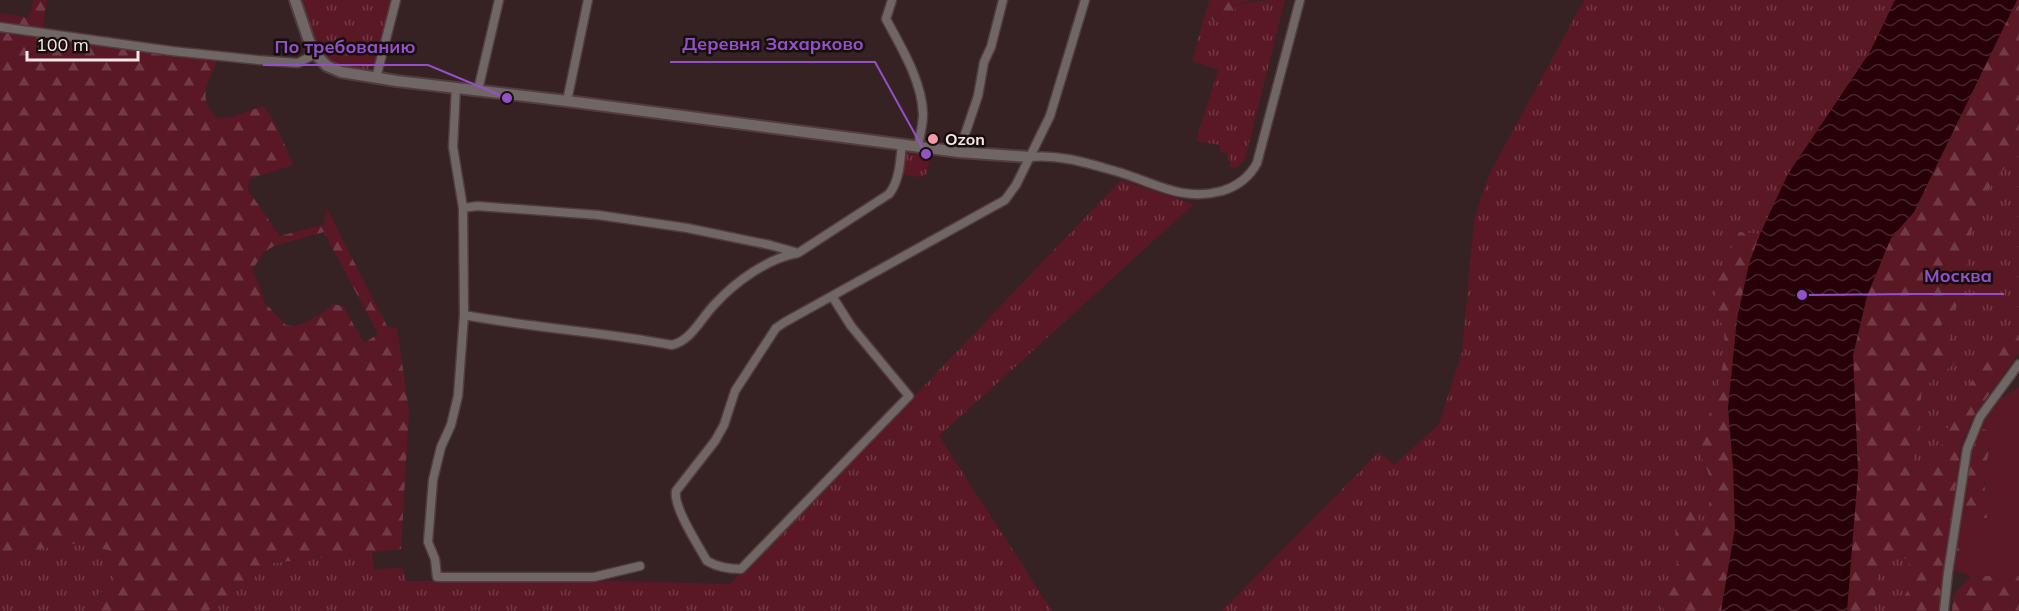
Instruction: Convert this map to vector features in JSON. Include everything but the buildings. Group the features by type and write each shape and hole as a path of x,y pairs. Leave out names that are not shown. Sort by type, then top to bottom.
{"street":[{"path":"295,0 315,54 333,69 397,81 959,152 1029,157 1056,156 1117,172 1166,190 1187,195 1210,194 1235,186 1245,180 1257,163 1300,0"},
{"path":"376,78 396,0"},
{"path":"478,90 499,0"},
{"path":"567,101 588,0"},
{"path":"892,0 886,19 909,62 922,105 923,116 918,146"},
{"path":"959,152 978,96 984,62 992,47 1003,0"},
{"path":"832,296 851,326 909,396 741,569 713,564 707,561 684,518 675,496 676,491 715,441 724,425 735,391 776,328 832,296 1005,200 1016,185 1050,116 1085,0"},
{"path":"0,27 172,51 258,60 298,63 315,54"},
{"path":"456,87 453,147 463,208 464,315 459,396 451,425 441,447 433,480 428,542 435,559 437,577 594,577 640,566"},
{"path":"464,315 562,331 616,335 672,345 688,338 716,302 732,288 784,256 798,253 889,194 894,188 898,174 902,144"},
{"path":"463,208 477,206 598,215 687,228 798,253"},
{"path":"1944,611 1967,448 1980,417 2019,364"}],"green space":[{"path":"34,0 47,0 43,27 221,53 207,87 206,95 210,110 217,118 232,117 263,106 268,113 293,165 249,179 248,190 280,236 325,224 326,207 388,328 397,328 409,411 401,549 273,563 208,611 86,611 90,601 115,582 108,550 68,543 8,556 0,566 0,13 28,18","holes":["324,232 378,334 364,343 343,306 332,304 324,312 305,323 294,326 286,325 264,302 252,270 264,252 274,246"]},
{"path":"300,0 393,0 376,66 372,65 366,71 343,68 330,63 314,42"},
{"path":"1209,0 1212,0 1209,10 1229,20 1236,7 1240,5 1259,1 1285,0 1245,159 1236,168 1231,168 1227,153 1220,152 1220,145 1196,141 1218,70 1192,61"},
{"path":"1212,0 1252,0 1237,5 1229,20 1221,24 1209,15"},
{"path":"1584,0 1895,0 1870,52 1788,174 1760,234 1739,232 1717,307 1724,331 1725,355 1715,399 1707,420 1694,439 1712,482 1711,505 1701,526 1674,518 1678,562 1667,583 1662,606 1665,611 1222,611 1379,452 1394,465 1439,424 1462,352 1474,220 1489,175"},
{"path":"2019,0 2019,149 1991,186 1974,216 1966,268 1956,307 1938,330 1953,340 1954,364 1922,388 1910,474 1935,465 1947,429 1966,408 1962,397 1986,358 2019,314 2019,353 1974,415 1961,445 1939,611 1895,611 1907,592 1909,559 1890,556 1877,577 1874,611 1847,611 1858,473 1853,355 1867,296 1891,237 1914,212"},
{"path":"2019,149 2019,314 1986,358 1967,408 1947,429 1935,465 1910,474 1922,388 1954,364 1938,330 1956,306 1966,268 1974,216 1991,186"},
{"path":"904,152 930,156 927,174 919,177 900,174"},
{"path":"1121,180 1194,204 939,436 1052,611 208,611 273,563 372,552 374,569 403,568 406,581 570,580 730,584"},
{"path":"1739,232 1760,234 1749,264 1728,408 1735,528 1721,611 1665,611 1662,606 1667,583 1678,562 1674,517 1693,505 1701,525 1710,500 1711,481 1694,439 1707,420 1715,399 1725,355 1724,331 1714,285"},
{"path":"2019,387 2019,576 1970,577 1965,573 1965,518 1987,518 1984,476 1993,433 1980,427 2001,398"},
{"path":"1980,427 1993,433 1984,476 1987,518 1965,518 1965,573 1954,571 1970,456"},
{"path":"68,543 109,550 115,582 90,601 86,611 0,611 0,566 7,556"},
{"path":"1889,556 1909,558 1907,592 1895,611 1874,611 1877,577"},
{"path":"2019,576 2019,611 1952,611 1953,595 1970,577"}],"water":[{"path":"1895,0 2017,0 1914,212 1891,238 1867,296 1853,355 1858,473 1847,611 1721,611 1735,528 1728,408 1737,319 1749,264 1760,234 1788,174 1870,52"}],"place":[{"name":"По требованию","path":"507,98"},
{"name":"Ozon","path":"933,139"},
{"name":"Деревня Захарково","path":"926,154"},
{"name":"Москва","path":"1802,295"}]}
